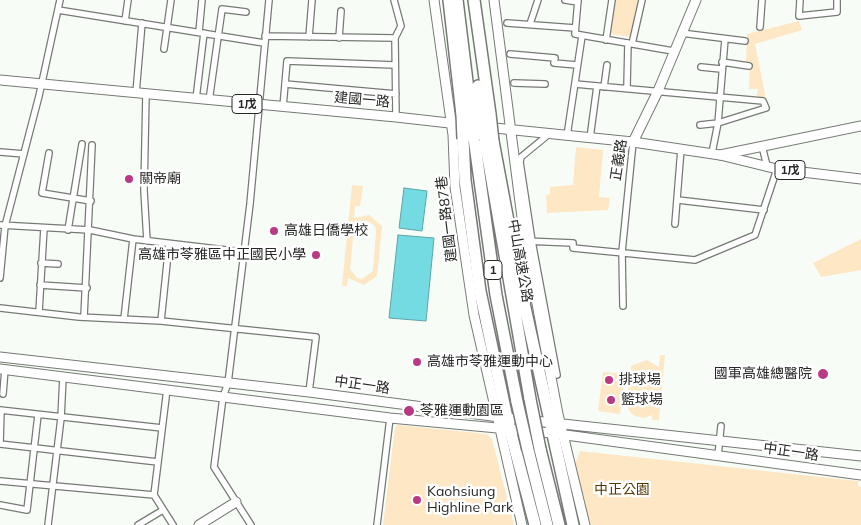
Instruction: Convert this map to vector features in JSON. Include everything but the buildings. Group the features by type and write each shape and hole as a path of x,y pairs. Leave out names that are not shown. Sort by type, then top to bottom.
{"highway":[{"path":"449,0 476,114"},
{"path":"457,0 479,139 520,284 556,428 574,525"},
{"path":"468,0 479,139 465,180 480,291 503,422 535,525"},
{"path":"474,0 476,114"},
{"name":"中山高速公路","path":"479,139 530,400 534,449 547,525"},
{"name":"中山高速公路","path":"479,139 496,295 517,402 559,525"}],"street":[{"path":"0,278 3,225 42,85 60,0"},
{"path":"126,21 128,0"},
{"path":"164,49 171,0"},
{"path":"196,99 202,0"},
{"path":"251,525 214,467 223,397 228,383 260,105 264,40 269,0"},
{"path":"309,37 312,0"},
{"path":"394,0 401,26 395,38 396,117"},
{"name":"建國一路87巷","path":"434,0 451,123 455,187 474,315 503,422 522,525"},
{"path":"494,0 509,130 529,241 557,375"},
{"path":"530,24 538,0"},
{"path":"565,0 578,1 575,34 673,51"},
{"path":"606,40 612,0"},
{"path":"627,87 630,44 642,0"},
{"name":"正義路","path":"624,306 622,252 633,142 658,91 673,51 696,0"},
{"path":"760,27 762,0"},
{"path":"800,0 799,16 836,12 837,0"},
{"path":"209,101 222,9 246,12"},
{"path":"58,10 218,35 264,40 309,37 395,38"},
{"path":"339,38 341,11"},
{"path":"507,22 575,28"},
{"path":"142,23 141,94 147,241"},
{"path":"681,33 745,41"},
{"path":"567,136 582,36"},
{"path":"725,39 718,98 716,154 861,126"},
{"path":"510,54 555,58 554,63 577,65"},
{"path":"283,107 286,61 395,65"},
{"path":"722,62 748,66"},
{"path":"590,138 607,65"},
{"path":"701,67 721,69"},
{"name":"建國一路","path":"0,80 396,117 633,142 716,154"},
{"path":"514,83 545,84"},
{"path":"285,84 396,94"},
{"path":"575,84 627,87 718,98 763,101 766,108 718,123 700,125"},
{"path":"549,134 521,156 529,241 556,428 585,525"},
{"path":"68,230 75,198 82,144"},
{"path":"84,317 90,230 92,145"},
{"path":"762,146 767,166"},
{"path":"675,224 681,149"},
{"path":"0,152 24,154"},
{"path":"49,153 42,193 91,201"},
{"name":"1戊","path":"716,154 777,169 861,179"},
{"path":"529,241 573,243 573,248 695,260 756,235 777,169"},
{"path":"678,200 764,210"},
{"path":"3,225 90,230 133,239 243,252"},
{"path":"39,312 44,228"},
{"path":"124,319 133,239"},
{"path":"161,321 169,244"},
{"path":"41,262 58,264"},
{"path":"40,285 87,288"},
{"path":"0,308 84,317 161,321 316,337 309,392"},
{"name":"中正一路","path":"0,357 309,392 503,422 556,428 720,440 861,456"},
{"path":"3,369 3,394"},
{"name":"中正一路","path":"3,369 390,418 503,422"},
{"path":"48,525 61,418 63,377"},
{"path":"167,389 154,495 173,525"},
{"path":"158,462 0,444 1,410 162,428"},
{"path":"0,505 27,510 36,448 38,414"},
{"path":"377,525 390,418"},
{"path":"718,456 722,426"},
{"name":"中正一路","path":"556,428 718,456 861,476"},
{"path":"0,481 154,495"},
{"path":"199,525 236,502"},
{"path":"138,525 163,510"}],"green space":[{"path":"615,0 640,0 631,37 609,34"},
{"path":"799,21 802,30 755,44 766,99 756,98 758,89 749,89 750,64 746,63 747,34"},
{"path":"576,147 603,150 599,197 610,198 608,210 547,213 546,195 550,194 550,187 573,185"},
{"path":"352,185 363,186 360,206 355,206 354,218 369,215 382,226 377,276 364,285 348,278 347,286 342,286","holes":["368,221 375,226 376,231 373,271 362,279 357,278 350,269 354,227 361,222"]},
{"path":"861,239 861,270 821,277 813,263"},
{"path":"660,355 665,355 659,420 652,420 652,415 644,418 635,416 630,412 626,404 631,366 647,360 659,367"},
{"name":"籃球場","path":"603,372 626,374 620,414 598,411"},
{"path":"398,425 487,434 492,439 514,525 383,525 395,427"},
{"name":"中正公園","path":"580,451 858,481 858,486 861,487 861,525 591,525 575,464"}],"water":[{"path":"404,188 427,191 422,231 399,228"},
{"path":"398,235 434,238 426,321 389,318"}],"place":[{"name":"關帝廟","path":"129,179"},
{"name":"高雄日僑學校","path":"274,231"},
{"name":"高雄市苓雅區中正國民小學","path":"316,255"},
{"name":"高雄市苓雅運動中心","path":"417,362"},
{"name":"國軍高雄總醫院","path":"823,374"},
{"name":"排球場","path":"609,380"},
{"name":"籃球場","path":"611,400"},
{"name":"苓雅運動園區","path":"409,411"},
{"name":"Kaohsiung Highline Park","path":"417,500"}]}
